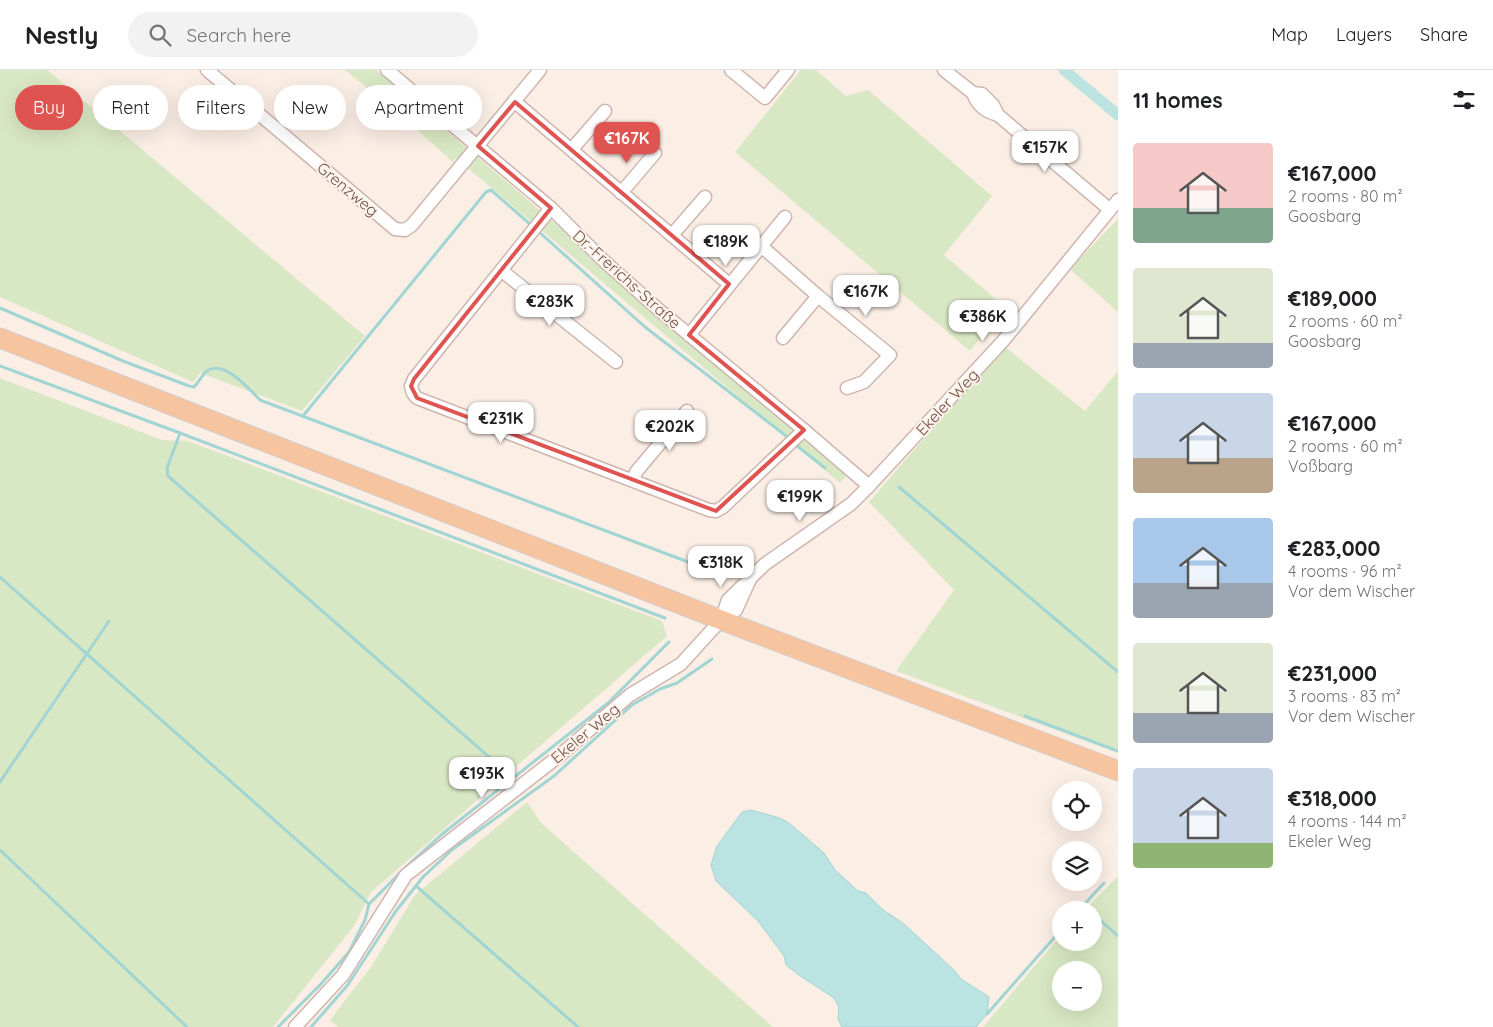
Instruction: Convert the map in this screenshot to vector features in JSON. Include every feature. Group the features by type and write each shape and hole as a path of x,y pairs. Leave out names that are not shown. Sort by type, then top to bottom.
{"main road":[{"path":"0,338 721,620 1118,771"}],"street":[{"name":"Grenzweg","path":"207,70 395,229 405,230 412,226 478,146"},
{"name":"Dr.-Frerichs-Straße","path":"387,70 551,208 603,260 659,310 869,486"},
{"path":"478,146 540,70"},
{"path":"731,70 766,98 788,70"},
{"path":"944,70 973,93 976,101 988,112 998,115 1114,205"},
{"path":"515,102 729,284"},
{"path":"572,149 605,111"},
{"path":"622,193 655,153"},
{"path":"672,235 705,197"},
{"name":"Ekeler Weg","path":"294,1027 343,975 406,875 559,756 630,695 681,664 721,620 728,600 772,558 851,504 1003,341 1114,205"},
{"path":"551,208 414,379 411,386 417,398 709,510 716,511 804,430"},
{"path":"689,335 785,217"},
{"path":"761,246 890,355 864,382 847,388"},
{"path":"502,271 616,362"},
{"path":"783,338 818,296"},
{"path":"632,480 636,472 687,411"}],"highlighted area":[{"path":"515,102 729,284 689,335 804,430 716,511 417,398 411,386 414,379 551,208 478,146"}],"green space":[{"path":"0,70 47,70 65,85 15,85 15,130 83,130 83,100 93,108 93,130 119,130 365,336 302,411 200,373 193,382 0,297"},
{"path":"345,70 376,70 394,85 364,85"},
{"path":"801,70 816,70 846,96 868,90 992,196 944,255 1005,307 970,351 735,152"},
{"path":"418,130 446,130 848,474 840,483 456,158 453,162"},
{"path":"1118,219 1118,312 1070,269"},
{"path":"1004,346 1085,411 1118,371 1118,753 896,671 954,590 869,502"},
{"path":"0,378 162,440 188,441 662,621 667,636 371,892 354,926 273,1027 0,1027"},
{"path":"527,802 541,823 773,1027 338,1027 330,1020 371,967 415,895"},
{"path":"1118,876 1118,1027 983,1027 1052,946 1052,951 1102,951 1102,901 1094,901"}],"water":[{"path":"751,810 780,818 789,823 824,853 835,870 858,891 866,893 882,909 904,924 954,970 961,979 989,997 987,1014 976,1027 842,1027 838,1019 839,1007 834,998 786,965 784,956 758,921 716,881 711,865 717,846 742,812"}],"waterway":[{"path":"1064,70 1118,115"},
{"path":"303,416 486,192 491,190 531,225"},
{"path":"538,231 645,327 790,439"},
{"path":"0,308 123,361 189,386 194,387 207,371 214,368 221,369 236,377 260,400 704,568"},
{"path":"0,366 180,433 167,468 168,476 513,778"},
{"path":"180,433 665,618"},
{"path":"796,445 825,468"},
{"path":"899,487 1118,672"},
{"path":"0,577 369,904"},
{"path":"0,782 109,621"},
{"path":"406,867 441,835 608,703 669,642"},
{"path":"311,1027 347,986 396,911 423,877 453,849 554,776 632,705 660,689 677,683 712,659"},
{"path":"1025,716 1118,751"},
{"path":"0,850 187,1027"},
{"path":"278,1027 321,984 349,952 365,920 369,904 402,871"},
{"path":"1087,901 1104,883"},
{"path":"416,886 578,1027"},
{"path":"1102,922 1118,936"},
{"path":"987,1014 1052,940"}]}
